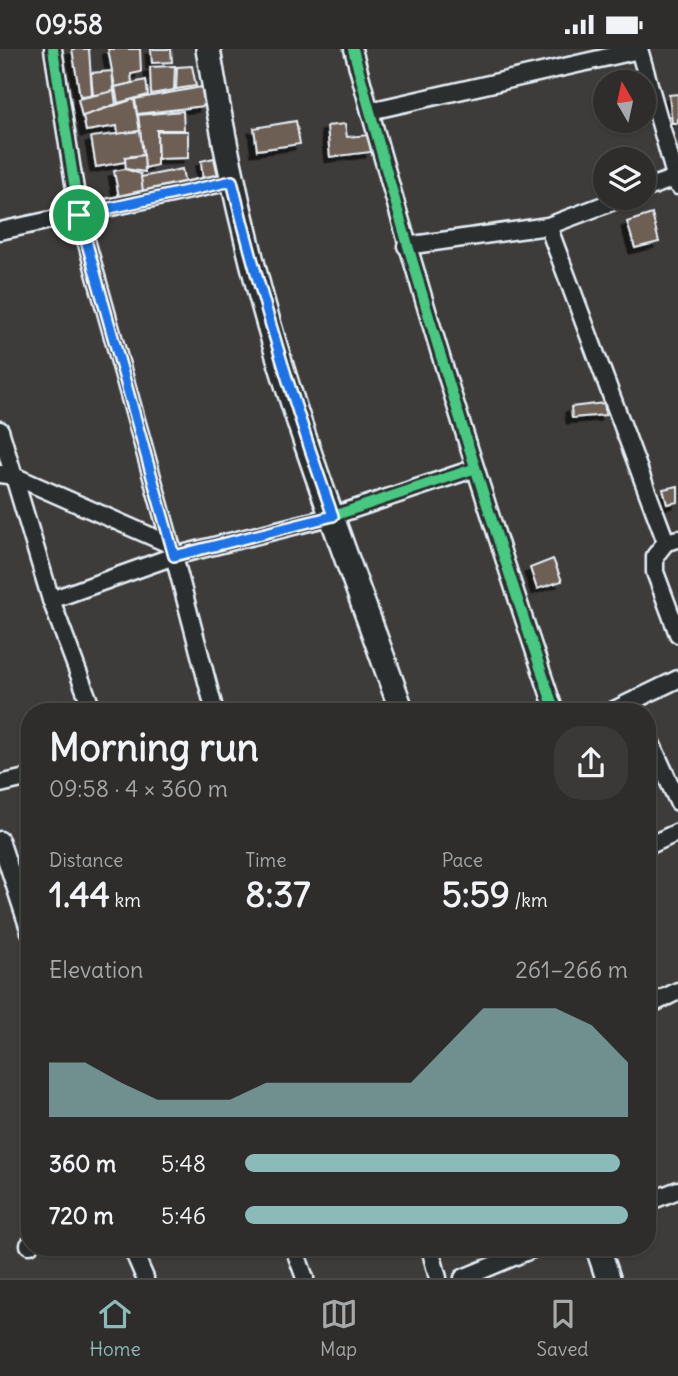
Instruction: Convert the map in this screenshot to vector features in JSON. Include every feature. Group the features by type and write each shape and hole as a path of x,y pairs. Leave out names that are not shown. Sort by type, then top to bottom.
{"main road":[{"path":"208,49 232,181 259,291 299,420 399,703"},
{"path":"601,1256 608,1278"}],"street":[{"path":"53,49 79,215 173,550 213,703"},
{"path":"353,49 406,246 473,469 552,703"},
{"path":"370,111 639,50 676,182 656,186"},
{"path":"0,231 232,181"},
{"path":"406,246 548,226 593,209"},
{"path":"548,226 672,540 656,556 655,572 678,634"},
{"path":"0,430 7,475 90,703"},
{"path":"51,600 173,550 333,516 473,469"},
{"path":"7,475 173,550"},
{"path":"640,703 678,678"},
{"path":"656,754 678,802"},
{"path":"0,784 21,779"},
{"path":"656,842 678,832"},
{"path":"0,839 21,894"},
{"path":"656,1002 678,991"},
{"path":"656,1199 678,1190"},
{"path":"135,1256 145,1278"},
{"path":"297,1256 305,1278"},
{"path":"432,1256 438,1278"},
{"path":"463,1278 516,1256"}],"building":[{"path":"72,49 89,49 92,95 80,96"},
{"path":"108,49 140,49 141,72 131,74 132,83 115,87"},
{"path":"151,49 171,49 172,62 152,63"},
{"path":"175,66 174,90 151,94 150,67"},
{"path":"192,66 196,86 176,89 177,67"},
{"path":"112,71 114,93 93,95 91,73"},
{"path":"146,80 148,95 118,103 115,87"},
{"path":"202,87 204,106 137,114 135,99"},
{"path":"114,91 116,104 82,117 78,99"},
{"path":"678,94 678,123 672,123 669,95"},
{"path":"134,99 140,131 118,134 117,126 86,131 83,116"},
{"path":"183,111 184,130 157,130 157,165 145,168 138,115"},
{"path":"296,121 300,144 257,150 254,128"},
{"path":"345,124 347,137 369,135 371,152 330,157 327,126"},
{"path":"140,131 143,155 125,157 125,162 96,167 91,137"},
{"path":"157,131 188,131 188,158 158,159"},
{"path":"144,155 145,172 126,169 125,158"},
{"path":"214,158 218,176 203,181 201,161"},
{"path":"125,169 141,174 144,192 119,197 114,171"},
{"path":"182,169 185,184 143,191 141,177"},
{"path":"652,214 659,242 635,248 627,222"},
{"path":"604,403 606,415 572,418 571,407"},
{"path":"678,486 678,502 667,504 663,489"},
{"path":"553,559 562,581 537,589 530,568"}],"cycle path":[{"path":"53,49 79,215 174,556 333,516 473,469"},
{"path":"353,49 449,382 552,703"}],"route":[{"path":"232,181 259,291 299,420 333,516 174,556 79,215 232,181"}]}
